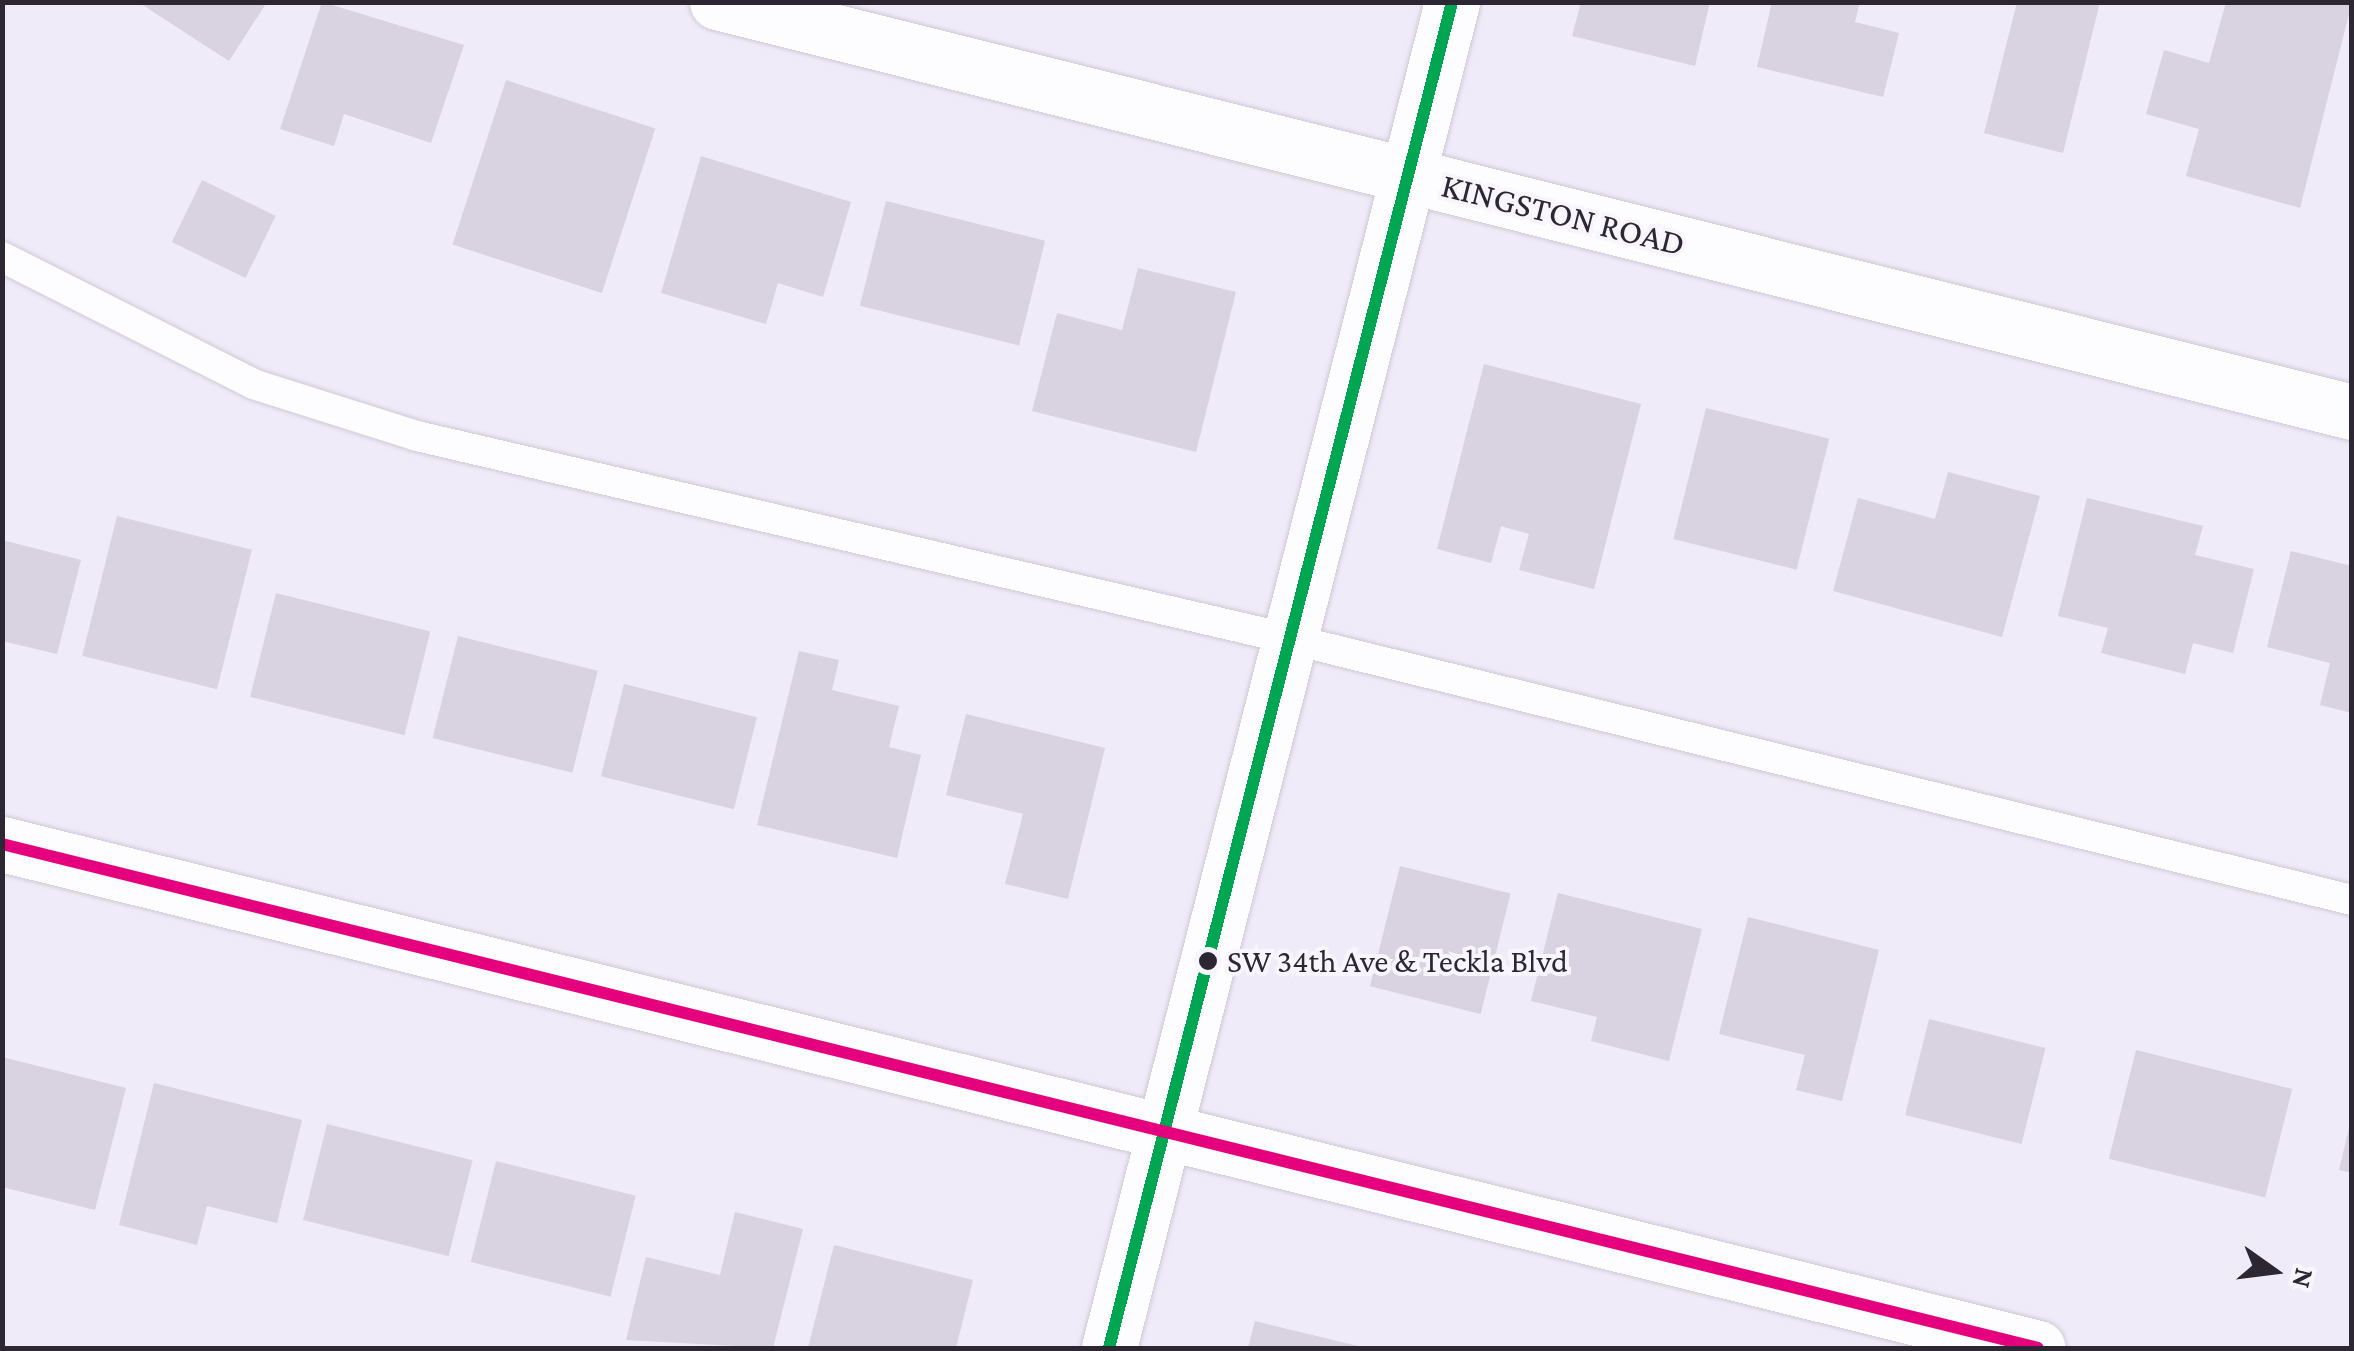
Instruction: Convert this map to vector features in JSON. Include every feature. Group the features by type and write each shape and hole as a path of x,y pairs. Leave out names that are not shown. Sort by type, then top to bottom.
{"main road":[{"name":"KINGSTON ROAD","path":"717,2 2352,412"},
{"path":"1109,1348 1452,2"},
{"path":"2,844 2038,1348"}],"lane":[{"path":"2,257 252,384 417,436 1290,638 2352,900"}],"building":[{"path":"138,2 267,2 229,61"},
{"path":"322,2 464,45 431,143 344,114 334,146 280,129"},
{"path":"1581,2 1710,2 1695,66 1572,36"},
{"path":"1772,2 1860,2 1855,22 1899,33 1883,97 1757,67"},
{"path":"2017,2 2100,2 2063,153 1984,133"},
{"path":"2226,2 2352,2 2300,208 2186,176 2199,129 2146,114 2164,50 2209,63"},
{"path":"506,80 655,129 602,293 453,245"},
{"path":"701,156 851,202 823,297 778,283 766,324 661,293"},
{"path":"202,180 276,216 245,278 172,242"},
{"path":"886,201 1045,241 1019,345 860,306"},
{"path":"1138,268 1236,292 1196,452 1032,411 1057,313 1122,330"},
{"path":"1484,364 1641,404 1594,589 1519,570 1529,534 1501,526 1491,563 1437,549"},
{"path":"1706,408 1829,439 1797,570 1673,539"},
{"path":"1948,472 2040,496 2002,637 1833,591 1858,498 1935,519"},
{"path":"2087,498 2203,526 2195,555 2254,569 2233,653 2193,643 2185,674 2101,653 2108,628 2058,616"},
{"path":"117,516 252,550 217,689 82,656"},
{"path":"2,540 81,560 57,654 2,641"},
{"path":"2291,551 2352,566 2352,713 2320,705 2330,663 2267,647"},
{"path":"276,593 430,631 404,735 250,697"},
{"path":"458,636 598,671 572,773 433,738"},
{"path":"799,651 839,660 832,690 899,706 889,747 921,755 897,858 757,825"},
{"path":"624,684 757,717 734,809 601,776"},
{"path":"966,714 1105,748 1068,899 1005,884 1023,814 946,795"},
{"path":"1400,866 1511,894 1481,1014 1370,986"},
{"path":"1558,893 1702,929 1669,1061 1591,1041 1597,1017 1531,1001"},
{"path":"1748,917 1879,950 1842,1101 1796,1090 1805,1055 1719,1034"},
{"path":"1929,1019 2045,1048 2021,1144 1905,1115"},
{"path":"2136,1050 2292,1089 2265,1198 2109,1159"},
{"path":"2,1057 126,1088 95,1210 2,1187"},
{"path":"154,1083 302,1120 277,1223 207,1206 197,1245 119,1225"},
{"path":"327,1124 473,1160 449,1256 303,1220"},
{"path":"2352,1124 2352,1173 2339,1170"},
{"path":"496,1161 636,1196 611,1297 471,1262"},
{"path":"735,1212 803,1229 773,1348 626,1340 646,1257 720,1275"},
{"path":"834,1245 973,1280 956,1348 808,1348"},
{"path":"1255,1321 1362,1347 1362,1348 1248,1348"}],"transit line":[{"path":"1109,1348 1452,2"},
{"path":"2,844 2038,1348"}],"place":[{"name":"SW 34th Ave & Teckla Blvd","path":"1208,961"}]}
